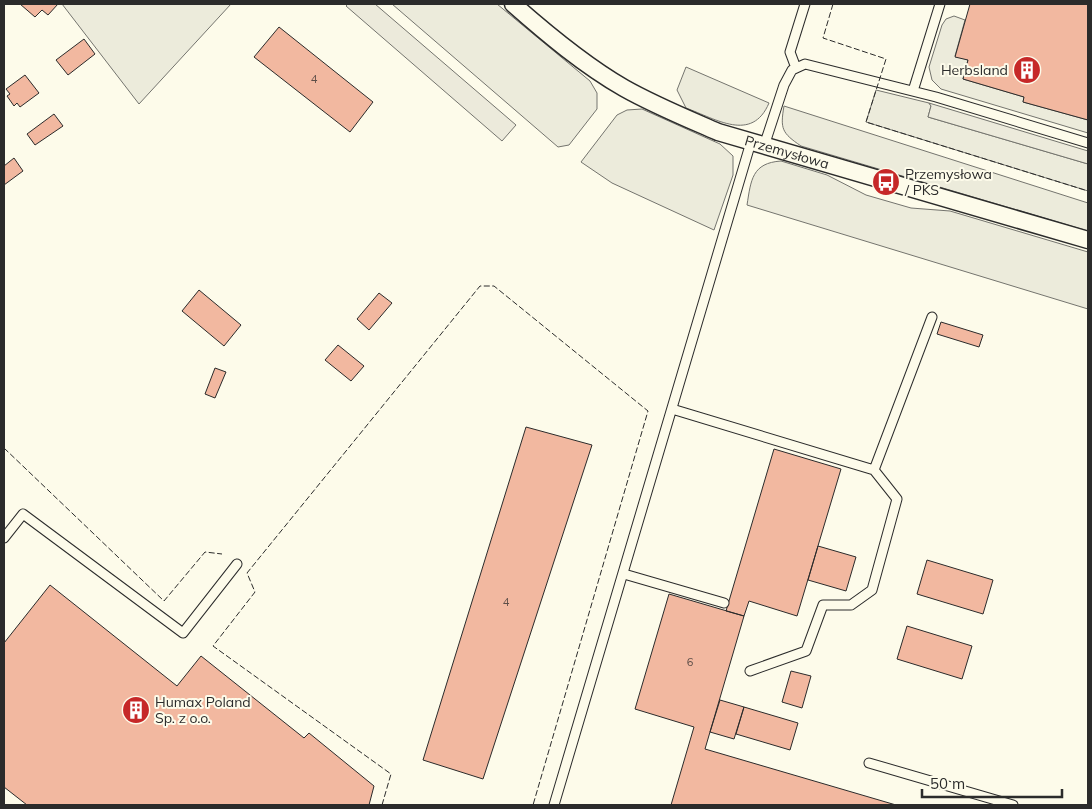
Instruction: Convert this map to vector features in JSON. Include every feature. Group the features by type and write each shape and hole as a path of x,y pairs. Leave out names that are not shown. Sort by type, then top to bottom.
{"street":[{"name":"Przemysłowa","path":"513,4 595,69 623,88 701,125 758,144 1088,240"}],"lane":[{"path":"796,68 790,52 805,4"},
{"path":"913,91 940,4"},
{"path":"554,805 672,409 758,144 792,70 805,64 913,91 1088,143"},
{"path":"874,470 932,317"},
{"path":"672,409 874,470 897,498 872,590 851,605 824,605 806,651 750,671"},
{"path":"4,538 23,514 183,633 237,564"},
{"path":"624,574 724,603"},
{"path":"870,763 1013,805"}],"shaded area":[{"path":"62,4 231,4 139,104"},
{"path":"348,4 375,4 516,125 502,141 346,6"},
{"path":"392,4 497,4 590,81 597,93 597,109 569,145 558,147"},
{"path":"954,16 965,20 955,56 968,60 963,79 1024,97 1023,102 1088,120 1088,133 941,89 932,80 929,67 942,25 946,19"},
{"path":"686,67 769,103 762,115 753,122 743,125 721,122 686,108 677,90"},
{"path":"876,90 929,103 931,106 928,117 1088,164 1088,191 866,122"},
{"path":"929,103 1088,151 1088,164 928,117 931,106"},
{"path":"784,106 1088,203 1088,231 801,146 790,138 784,130 782,120"},
{"path":"642,109 720,144 733,156 733,175 714,230 612,183 581,162 617,115 627,110"},
{"path":"781,161 827,175 866,195 911,208 950,211 1088,252 1088,309 747,205 755,174 764,165"}],"building":[{"path":"20,4 58,4 48,15 42,10 35,17"},
{"name":"Herbsland","path":"970,4 1088,4 1088,120 1023,102 1024,97 963,79 968,60 955,57"},
{"path":"279,27 373,102 350,132 254,57"},
{"path":"84,39 95,54 68,75 56,60"},
{"path":"25,75 39,93 20,107 17,103 14,106 7,96 10,94 6,89"},
{"path":"54,114 63,126 35,145 27,134"},
{"path":"14,158 23,171 4,185 4,166"},
{"path":"199,290 241,325 224,346 182,311"},
{"path":"379,293 392,303 369,330 357,319"},
{"path":"941,322 983,335 979,347 937,334"},
{"path":"338,345 364,366 351,381 325,360"},
{"path":"215,368 226,372 215,398 205,394"},
{"path":"526,427 592,445 483,779 423,760"},
{"path":"774,449 841,469 797,616 749,601 744,616 726,611"},
{"path":"818,546 856,557 846,591 808,580"},
{"path":"927,560 993,580 983,614 917,594"},
{"name":"Humax Poland Sp. z o.o.","path":"50,585 177,686 201,656 304,738 309,733 374,786 369,805 27,805 4,787 4,643"},
{"path":"669,594 744,616 705,749 896,805 671,805 694,727 635,709"},
{"path":"907,626 972,646 962,679 897,659"},
{"path":"791,671 811,676 802,708 782,702"},
{"path":"720,700 744,707 734,739 710,732"},
{"path":"744,707 798,723 790,750 736,734"}],"fence":[{"path":"833,4 823,38 886,59 866,122 1088,191"},
{"path":"382,805 391,774 213,646 255,592 247,573 480,286 494,286 648,411 533,805"},
{"path":"4,448 164,601 205,552 222,554"}],"place":[{"name":"Herbsland","path":"1027,70"},
{"name":"Przemysłowa / PKS","path":"886,182"},
{"name":"Humax Poland Sp. z o.o.","path":"136,710"}]}
